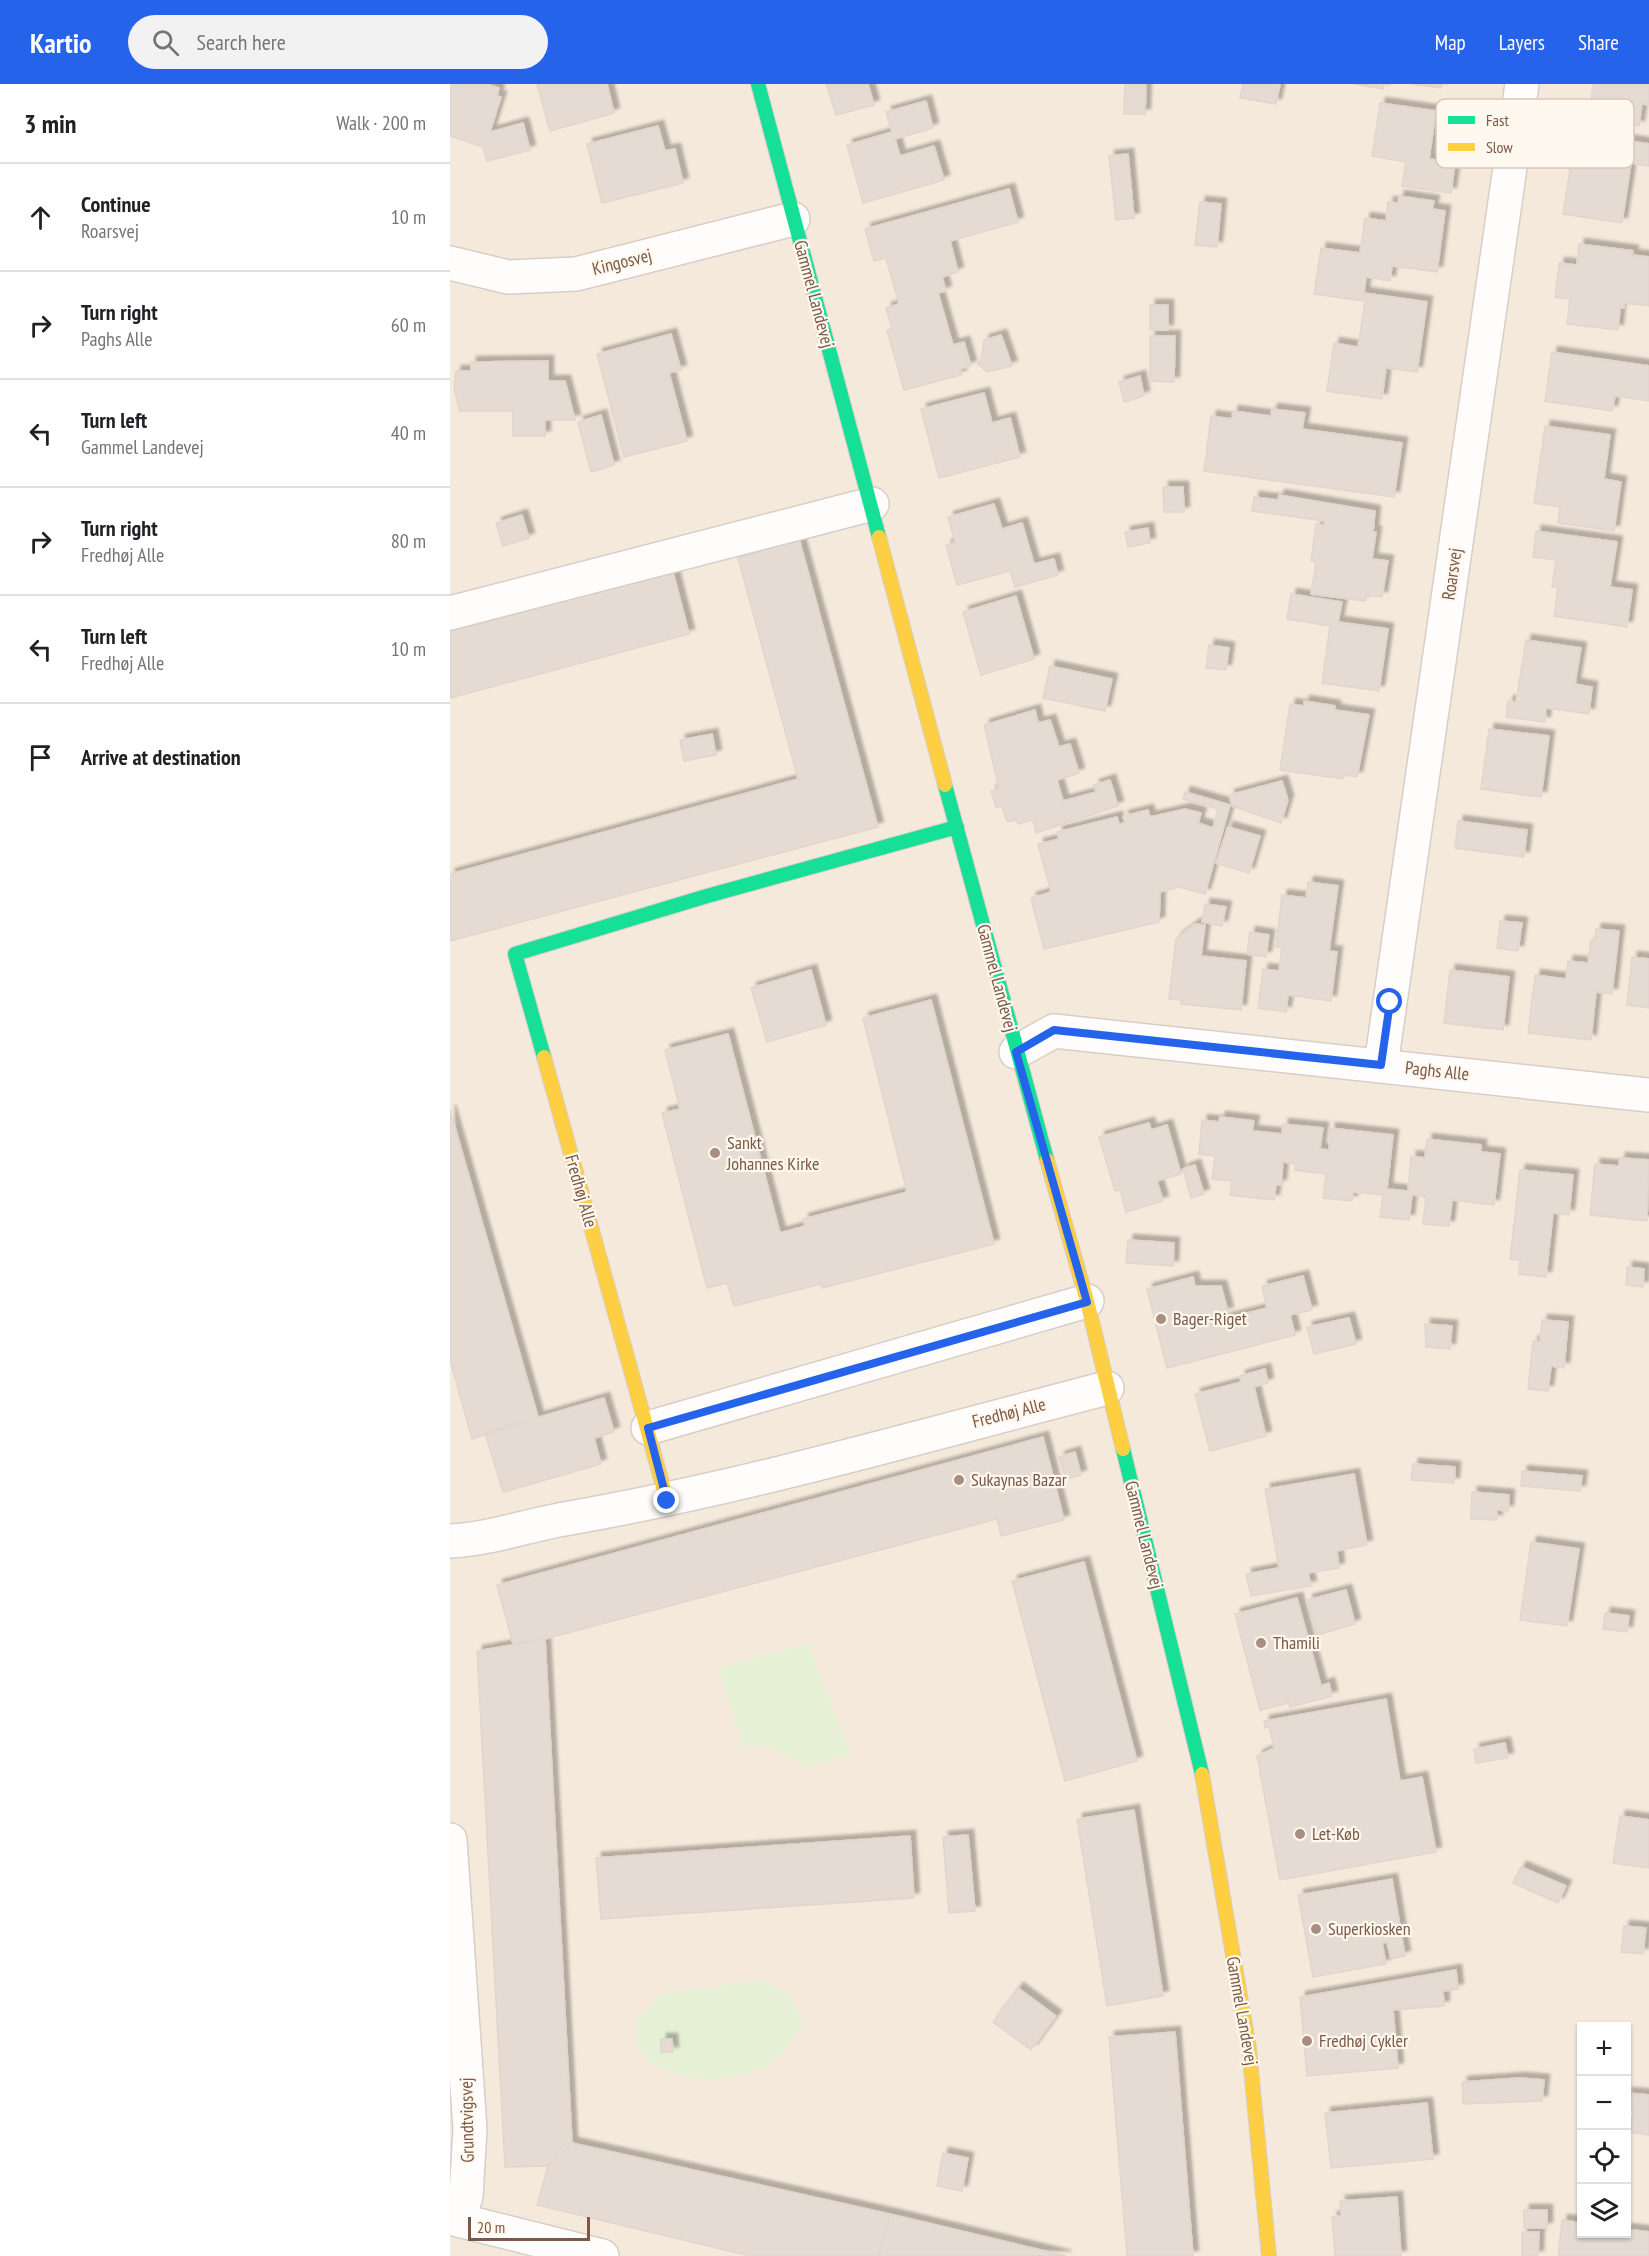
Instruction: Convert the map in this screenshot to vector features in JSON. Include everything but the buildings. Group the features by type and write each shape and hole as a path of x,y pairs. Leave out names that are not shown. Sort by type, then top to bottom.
{"street":[{"name":"Gammel Landevej","path":"758,84 872,504 1016,1052 1087,1302 1200,1764 1249,2048 1269,2256"},
{"name":"Roarsvej","path":"1520,99 1522,84"},
{"name":"Roarsvej","path":"1381,1065 1510,168"},
{"name":"Kingosvej","path":"450,263 508,277 576,274 793,219"},
{"path":"450,614 872,504"},
{"name":"Fredhøj Alle","path":"667,1501 515,954 707,896 957,827"},
{"name":"Paghs Alle","path":"1016,1052 1054,1030 1649,1095"},
{"path":"648,1428 1087,1302"},
{"name":"Fredhøj Alle","path":"450,1541 466,1541 528,1525 667,1501 1107,1388"},
{"name":"Grundtvigsvej","path":"450,1840 470,2129 466,2196 454,2219"},
{"path":"454,2219 602,2256"}],"shaded area":[{"path":"450,84 1649,84 1649,2256 450,2256"}],"green space":[{"path":"808,1643 851,1754 807,1768 767,1745 743,1747 719,1668"},
{"path":"759,1980 791,1994 803,2026 785,2050 764,2069 715,2080 682,2076 651,2063 637,2045 637,2019 662,1994"}],"traffic: fast":[{"path":"758,84 879,537"},
{"path":"945,785 1047,1160"},
{"path":"544,1057 515,954 707,896 957,827"},
{"path":"1123,1449 1202,1774"}],"traffic: slow":[{"path":"879,537 945,785"},
{"path":"544,1057 667,1501"},
{"path":"1047,1160 1087,1301 1123,1449"},
{"path":"1202,1774 1249,2048 1269,2256"}],"place":[{"name":"Sankt Johannes Kirke","path":"715,1153"},
{"name":"Bager-Riget","path":"1161,1319"},
{"name":"Sukaynas Bazar","path":"959,1480"},
{"name":"Thamili","path":"1261,1643"},
{"name":"Let-Køb","path":"1300,1834"},
{"name":"Superkiosken","path":"1316,1929"},
{"name":"Fredhøj Cykler","path":"1307,2041"}],"route":[{"path":"667,1501 648,1428 1087,1302 1016,1052 1054,1030 1381,1065 1390,1002"}]}
